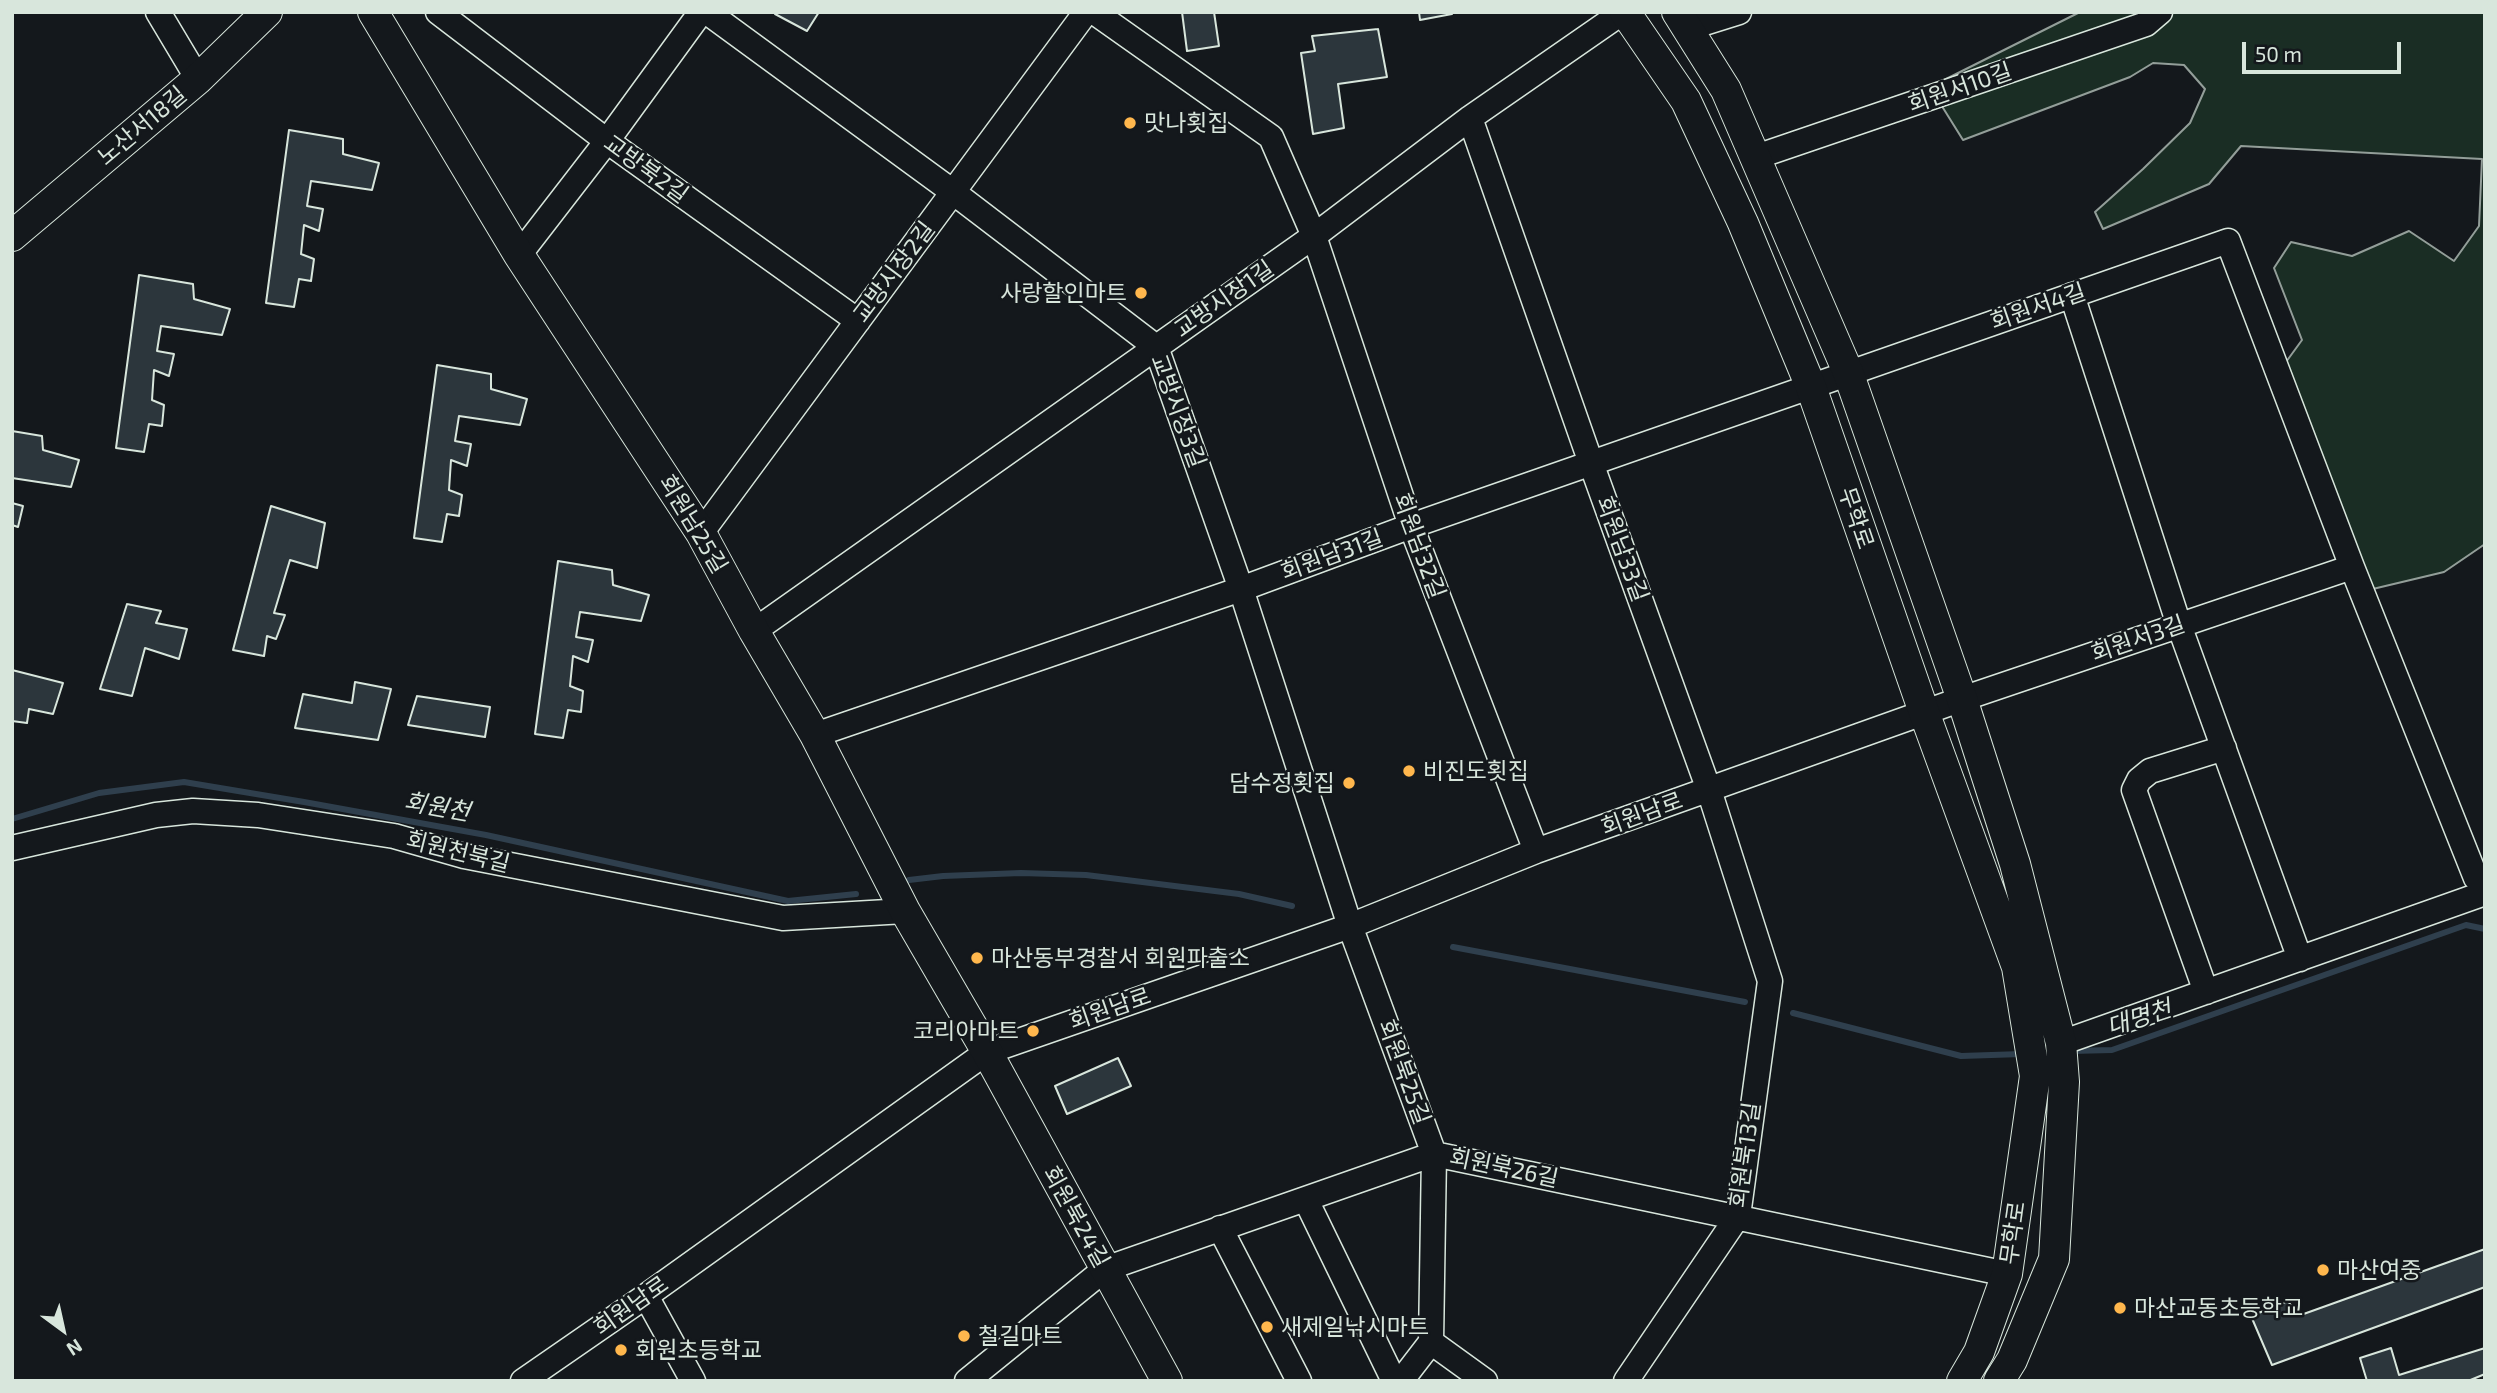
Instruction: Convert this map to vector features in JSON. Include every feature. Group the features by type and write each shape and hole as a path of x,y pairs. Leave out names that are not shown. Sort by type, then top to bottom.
{"main road":[{"name":"노산서18길","path":"12,236 198,79 267,12"},
{"name":"회원남25길","path":"373,12 519,255 701,533 815,735 905,911 987,1052"},
{"name":"무학로","path":"1624,12 1686,101 1744,223 1811,387 1924,712 2017,967 2033,1062 2007,1274 1979,1352 1962,1381"},
{"name":"무학로","path":"1682,20 1726,90 1848,372 1962,699 2015,864 2061,1043 2064,1083 2054,1259 2012,1360 1999,1381"},
{"name":"회원북24길","path":"987,1052 1167,1381"}],"street":[{"path":"158,12 198,79"},
{"name":"교방북2길","path":"438,12 607,141 858,321"},
{"path":"519,255 701,12"},
{"name":"교방시장3길","path":"707,12 953,192 1156,347 1241,589 1350,926"},
{"name":"교방시장2길","path":"701,533 1087,12"},
{"name":"회원남32길","path":"1094,12 1271,137 1314,236 1411,526 1536,851"},
{"name":"교방시장1길","path":"754,631 1314,236 1470,118 1624,12"},
{"path":"1682,20 1739,12"},
{"name":"회원서10길","path":"1756,157 2146,24 2160,12"},
{"name":"회원남33길","path":"1470,118 1709,790 1770,981"},
{"name":"회원서4길","path":"1848,372 2228,241 2352,566"},
{"path":"2072,295 2179,625 2300,959"},
{"name":"회원남31길","path":"815,735 1241,589 1848,372"},
{"path":"2061,1043 2300,959 2482,877 2352,566"},
{"name":"회원서3길","path":"1924,712 2352,566"},
{"name":"회원남로","path":"523,1381 987,1052 1350,926 1536,851 1924,712"},
{"path":"2206,992 2134,790 2139,779 2150,771 2224,748"},
{"name":"회원천북길","path":"12,849 156,815 193,811 258,815 394,836 464,856 783,918 905,911"},
{"name":"회원북25길","path":"1350,926 1434,1154 1431,1342"},
{"name":"회원북13길","path":"1626,1381 1738,1216 1770,981"},
{"name":"회원북26길","path":"967,1381 1105,1269 1434,1154 2007,1274"},
{"path":"1306,1200 1394,1381"},
{"path":"1220,1228 1299,1381"},
{"path":"646,1296 693,1381"},
{"path":"1401,1381 1431,1342 1485,1381"}],"green space":[{"path":"2080,12 2485,12 2485,544 2444,572 2356,593 2278,373 2302,340 2274,268 2291,242 2352,256 2409,231 2454,261 2479,226 2482,159 2241,146 2209,184 2103,229 2095,212 2190,123 2205,89 2184,65 2153,63 2130,77 1963,140 1930,87"}],"building":[{"path":"819,12 807,31 775,14"},
{"path":"1182,12 1214,12 1219,46 1187,51"},
{"path":"1419,12 1452,12 1452,14 1420,20"},
{"path":"1378,29 1387,77 1338,84 1344,128 1313,134 1301,53 1315,51 1312,36"},
{"path":"289,130 343,139 343,154 379,163 372,190 311,181 307,206 323,209 319,231 304,225 301,254 314,259 311,281 299,279 294,307 266,303"},
{"path":"139,275 193,284 194,299 230,309 222,335 161,326 157,351 174,354 169,376 154,370 152,400 164,405 162,426 149,424 144,452 116,448"},
{"path":"437,365 491,374 491,389 527,399 520,425 459,416 455,441 471,444 467,466 451,460 449,490 462,495 459,516 447,514 442,542 414,538"},
{"path":"12,431 42,436 43,450 79,460 71,487 12,478"},
{"path":"12,503 23,506 18,527 12,525"},
{"path":"271,506 325,523 317,568 290,560 274,613 285,615 276,639 267,636 264,656 233,650"},
{"path":"558,561 612,570 613,585 649,595 641,621 580,612 576,637 593,640 588,662 573,656 570,686 583,691 581,712 568,710 563,738 535,734"},
{"path":"127,604 161,611 156,623 187,629 179,659 145,648 132,696 100,689"},
{"path":"12,670 63,683 53,714 29,709 27,723 12,721"},
{"path":"355,682 391,689 378,740 295,728 303,694 352,703"},
{"path":"417,696 490,707 485,737 408,725"},
{"path":"1118,1058 1131,1086 1067,1114 1055,1086"},
{"path":"2485,1249 2485,1287 2272,1365 2251,1316 2288,1301 2298,1316"},
{"path":"2391,1348 2399,1375 2485,1348 2485,1374 2468,1381 2367,1381 2360,1358"}],"waterway":[{"name":"회원천","path":"12,819 99,793 184,782 486,835 788,901 856,894"},
{"path":"909,880 1021,873 1086,875 1239,894 1292,906"},
{"name":"대명천","path":"2071,1051 2112,1050 2466,925 2485,929"},
{"path":"1453,947 1745,1002"},
{"name":"대명천","path":"1793,1013 1961,1056 2022,1054"}],"place":[{"name":"맛나횟집","path":"1130,123"},
{"name":"사랑할인마트","path":"1141,293"},
{"name":"비진도횟집","path":"1409,771"},
{"name":"담수정횟집","path":"1349,783"},
{"name":"마산동부경찰서 회원파출소","path":"977,958"},
{"name":"코리아마트","path":"1033,1031"},
{"name":"마산여중","path":"2323,1270"},
{"name":"마산교동초등학교","path":"2120,1308"},
{"name":"새제일낚시마트","path":"1267,1327"},
{"name":"철길마트","path":"964,1336"},
{"name":"회원초등학교","path":"621,1350"}]}
